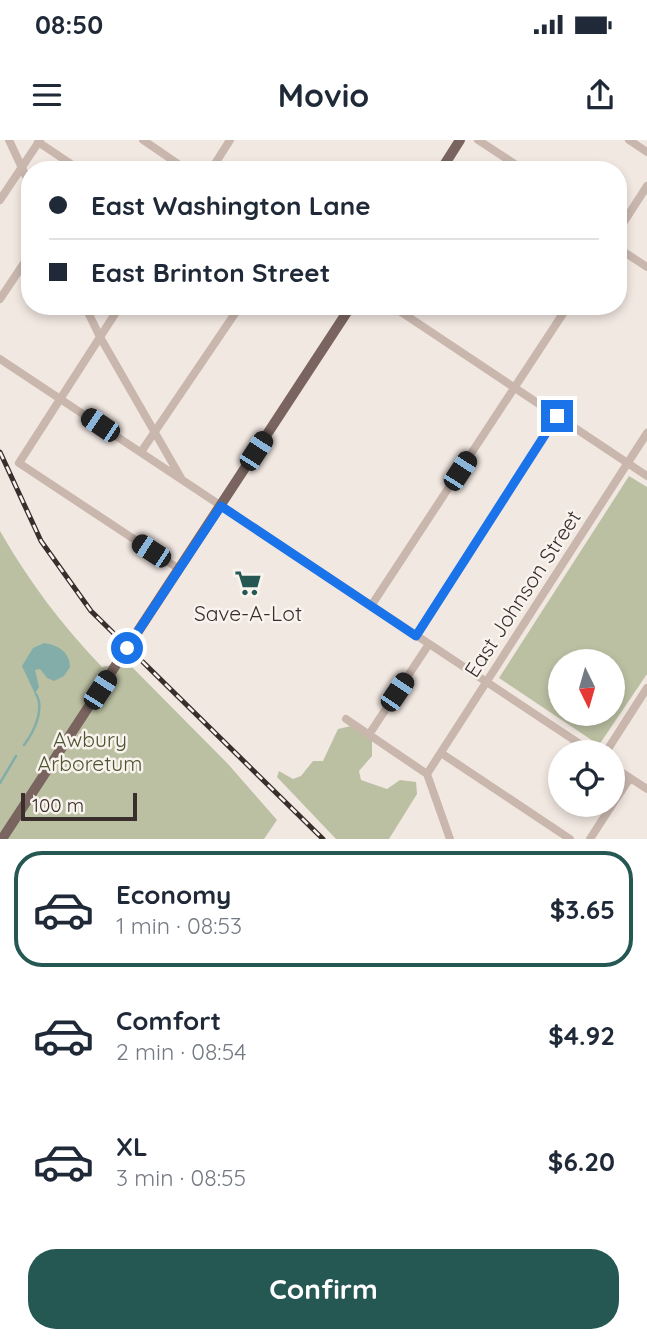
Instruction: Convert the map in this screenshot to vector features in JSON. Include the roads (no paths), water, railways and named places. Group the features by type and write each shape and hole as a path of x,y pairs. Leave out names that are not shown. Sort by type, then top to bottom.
{"main road":[{"path":"447,161 460,140"},
{"path":"2,839 345,315"}],"street":[{"path":"9,140 21,165"},
{"path":"143,140 174,161"},
{"path":"217,161 230,140"},
{"path":"478,140 510,161"},
{"path":"629,140 647,152"},
{"path":"26,161 39,141 67,161"},
{"path":"0,200 21,168"},
{"path":"627,216 647,186"},
{"path":"627,254 647,267"},
{"path":"0,299 21,268"},
{"path":"89,315 183,481"},
{"path":"114,315 19,463 179,569"},
{"path":"141,453 234,315"},
{"path":"404,315 647,476"},
{"path":"371,606 562,315"},
{"path":"0,359 574,740"},
{"path":"416,636 557,416"},
{"name":"East Johnson Street","path":"427,774 647,433"},
{"path":"370,733 429,645"},
{"path":"614,740 647,688"},
{"path":"346,719 427,774 427,782 450,839"},
{"path":"441,753 570,839"},
{"path":"625,775 647,789"},
{"path":"625,786 630,778"},
{"path":"590,839 604,817"}],"water":[{"path":"44,643 62,650 68,657 70,667 64,676 54,681 47,678 40,669 35,670 39,687 35,694 22,666 33,648"}],"waterway":[{"path":"24,745 35,727 39,713 36,694"},
{"path":"0,783 16,756"}],"railway":[{"path":"0,452 41,541 91,611 323,839"}],"place":[{"name":"Save-A-Lot","path":"248,583"}],"park label":[{"name":"Awbury Arboretum","path":"90,752"}]}
